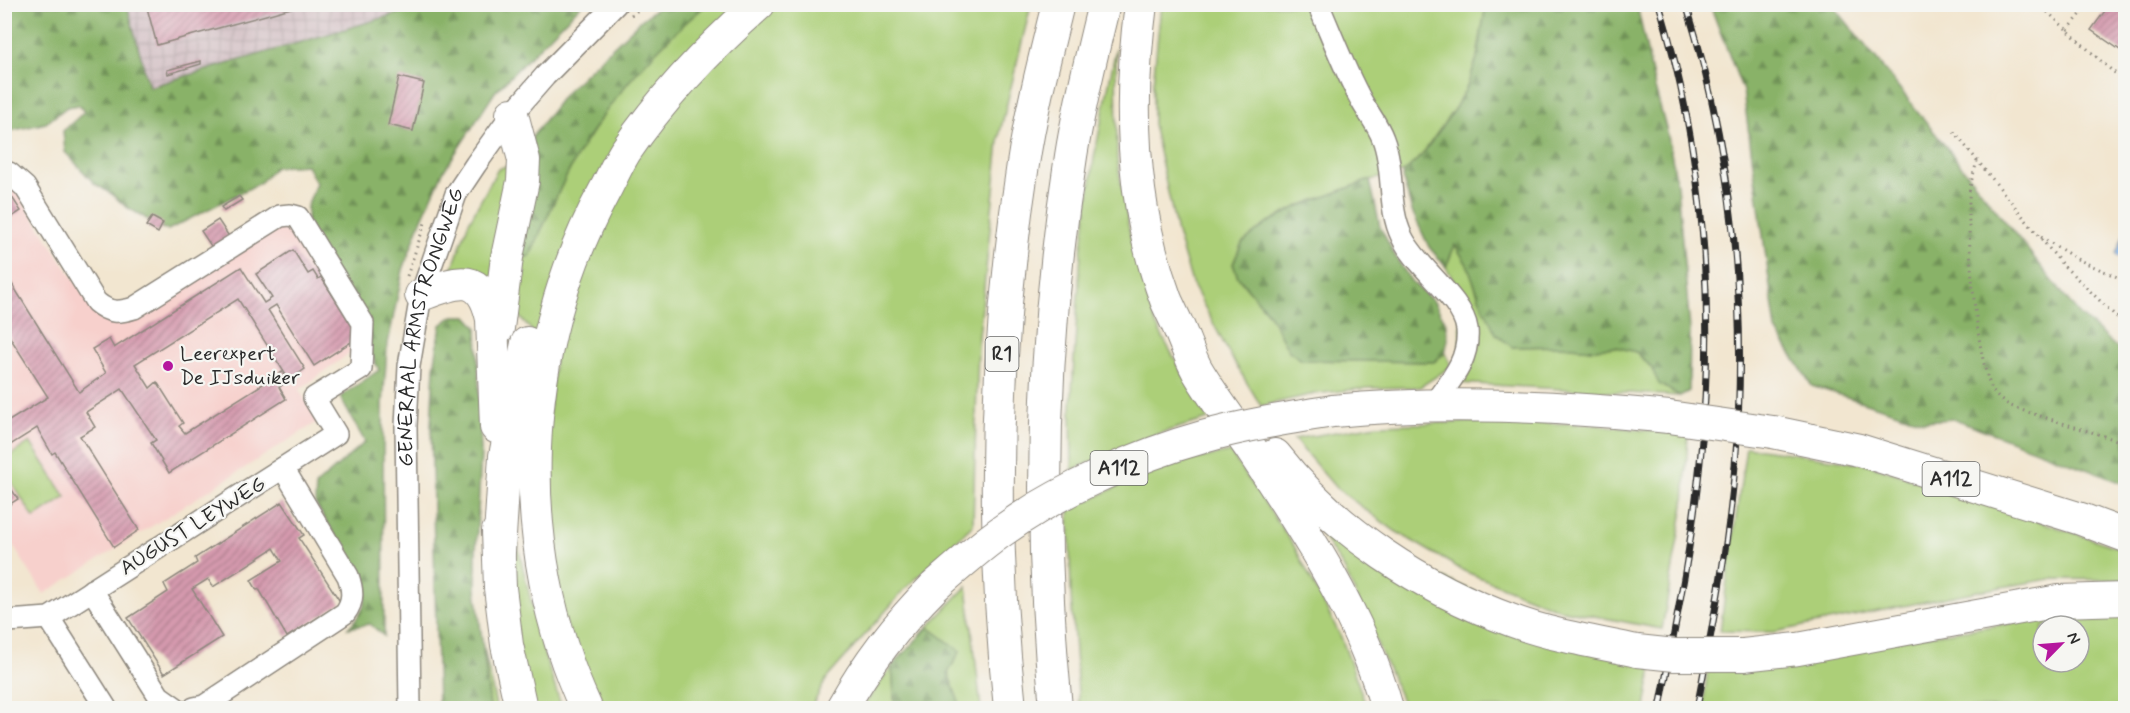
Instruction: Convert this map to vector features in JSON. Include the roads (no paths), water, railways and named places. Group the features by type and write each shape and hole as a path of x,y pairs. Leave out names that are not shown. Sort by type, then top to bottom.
{"highway":[{"path":"499,552 505,456 521,372 534,315 551,265 578,202 612,142 645,98 678,61 741,4"},
{"path":"586,708 568,666 545,578 534,473 536,415 541,374 572,260 624,154 655,110 686,72 722,36 759,4"},
{"name":"R1","path":"1010,708 999,563 997,482 1004,317 1010,252 1023,162 1041,71 1058,4"},
{"name":"R1","path":"1056,708 1048,626 1045,440 1052,304 1071,155 1104,4"},
{"path":"1141,4 1134,83 1134,125 1139,186 1152,255 1166,300 1197,369 1292,511 1332,580 1379,679 1387,708"},
{"path":"495,359 499,309 523,181 524,160 512,114"},
{"path":"421,295 458,282 471,284 481,292 489,306 495,359 500,588 507,645 521,708"},
{"path":"1177,324 1204,364 1278,460 1309,494 1352,532 1406,569 1458,598 1513,622 1559,635 1637,651 1675,655 1743,655 1798,649 2059,601 2126,599"},
{"name":"A112","path":"842,708 882,645 913,608 934,587 1005,529 1035,510 1093,478 1200,438 1276,420 1333,411 1432,405 1531,406 1669,417 1773,432 1859,450 2081,519 2126,536"}],"street":[{"name":"GENERAAL ARMSTRONGWEG","path":"410,708 405,426 409,366 421,295 456,194 512,114 545,76 616,4"},
{"path":"1318,4 1360,99 1383,140 1394,214 1402,237 1422,267 1459,307 1466,326 1468,345 1461,367 1432,405"},
{"name":"AUGUST LEYWEG","path":"4,172 9,173 25,188 96,302 107,311 120,313 134,308 280,216 290,215 298,217 363,323 360,369 314,398 336,434 49,618 6,620"},
{"path":"194,708 204,706 345,613 350,606 353,590 348,576 284,468"},
{"path":"92,590 159,696 176,708"},
{"path":"49,618 106,708"}],"water":[{"path":"2125,232 2125,259 2116,254"}],"railway":[{"path":"1659,4 1687,116 1696,174 1706,289 1707,347 1705,404 1697,493 1683,586 1660,708"},
{"path":"1686,4 1702,61 1726,175 1738,291 1739,350 1739,408 1732,497 1719,588 1697,708"}],"place":[{"name":"Leerexpert De IJsduiker","path":"168,366"}]}
